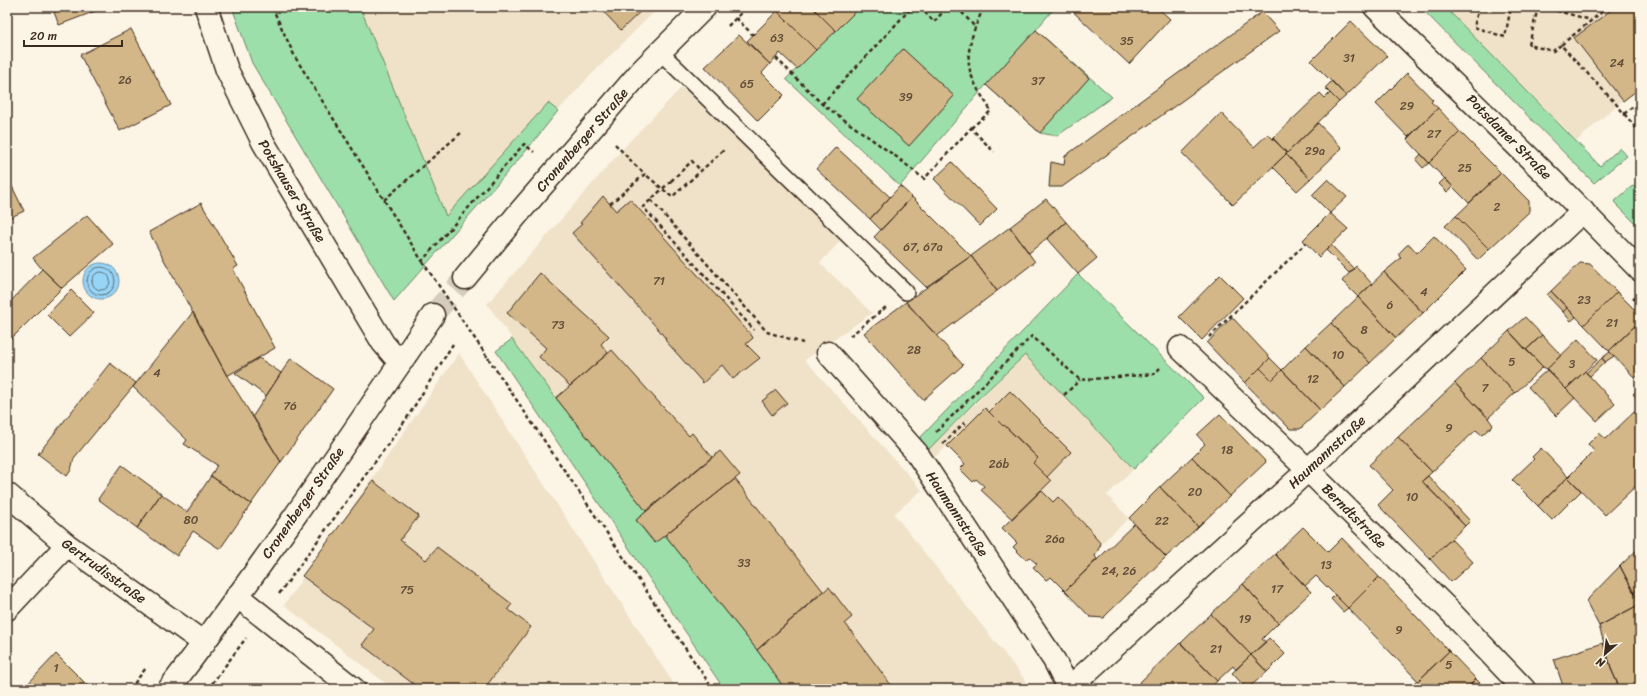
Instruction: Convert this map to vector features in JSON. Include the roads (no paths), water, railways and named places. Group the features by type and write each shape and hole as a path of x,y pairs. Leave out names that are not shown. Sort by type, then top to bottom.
{"street":[{"name":"Potshauser Straße","path":"206,7 227,70 263,142 383,343 400,363"},
{"name":"Cronenberger Straße","path":"465,278 589,130 659,52 705,7"},
{"name":"Potsdamer Straße","path":"1375,7 1583,211 1640,270"},
{"name":"Haumannstraße","path":"828,353 916,452 1054,660 1068,689 1308,470 1583,211"},
{"name":"Cronenberger Straße","path":"169,689 204,643 331,464 433,315"},
{"name":"Berndtstraße","path":"1184,352 1308,470 1447,608 1524,689"},
{"name":"Gertrudisstraße","path":"7,494 67,545 204,643"},
{"path":"7,609 67,545"},
{"path":"237,596 354,689"}],"lane":[{"path":"659,52 906,292"}],"water":[{"path":"104,263 114,268 118,274 118,288 114,294 108,298 98,299 88,294 84,288 83,278 88,268 94,264"}],"tunnel":[{"path":"433,315 465,278"}]}
